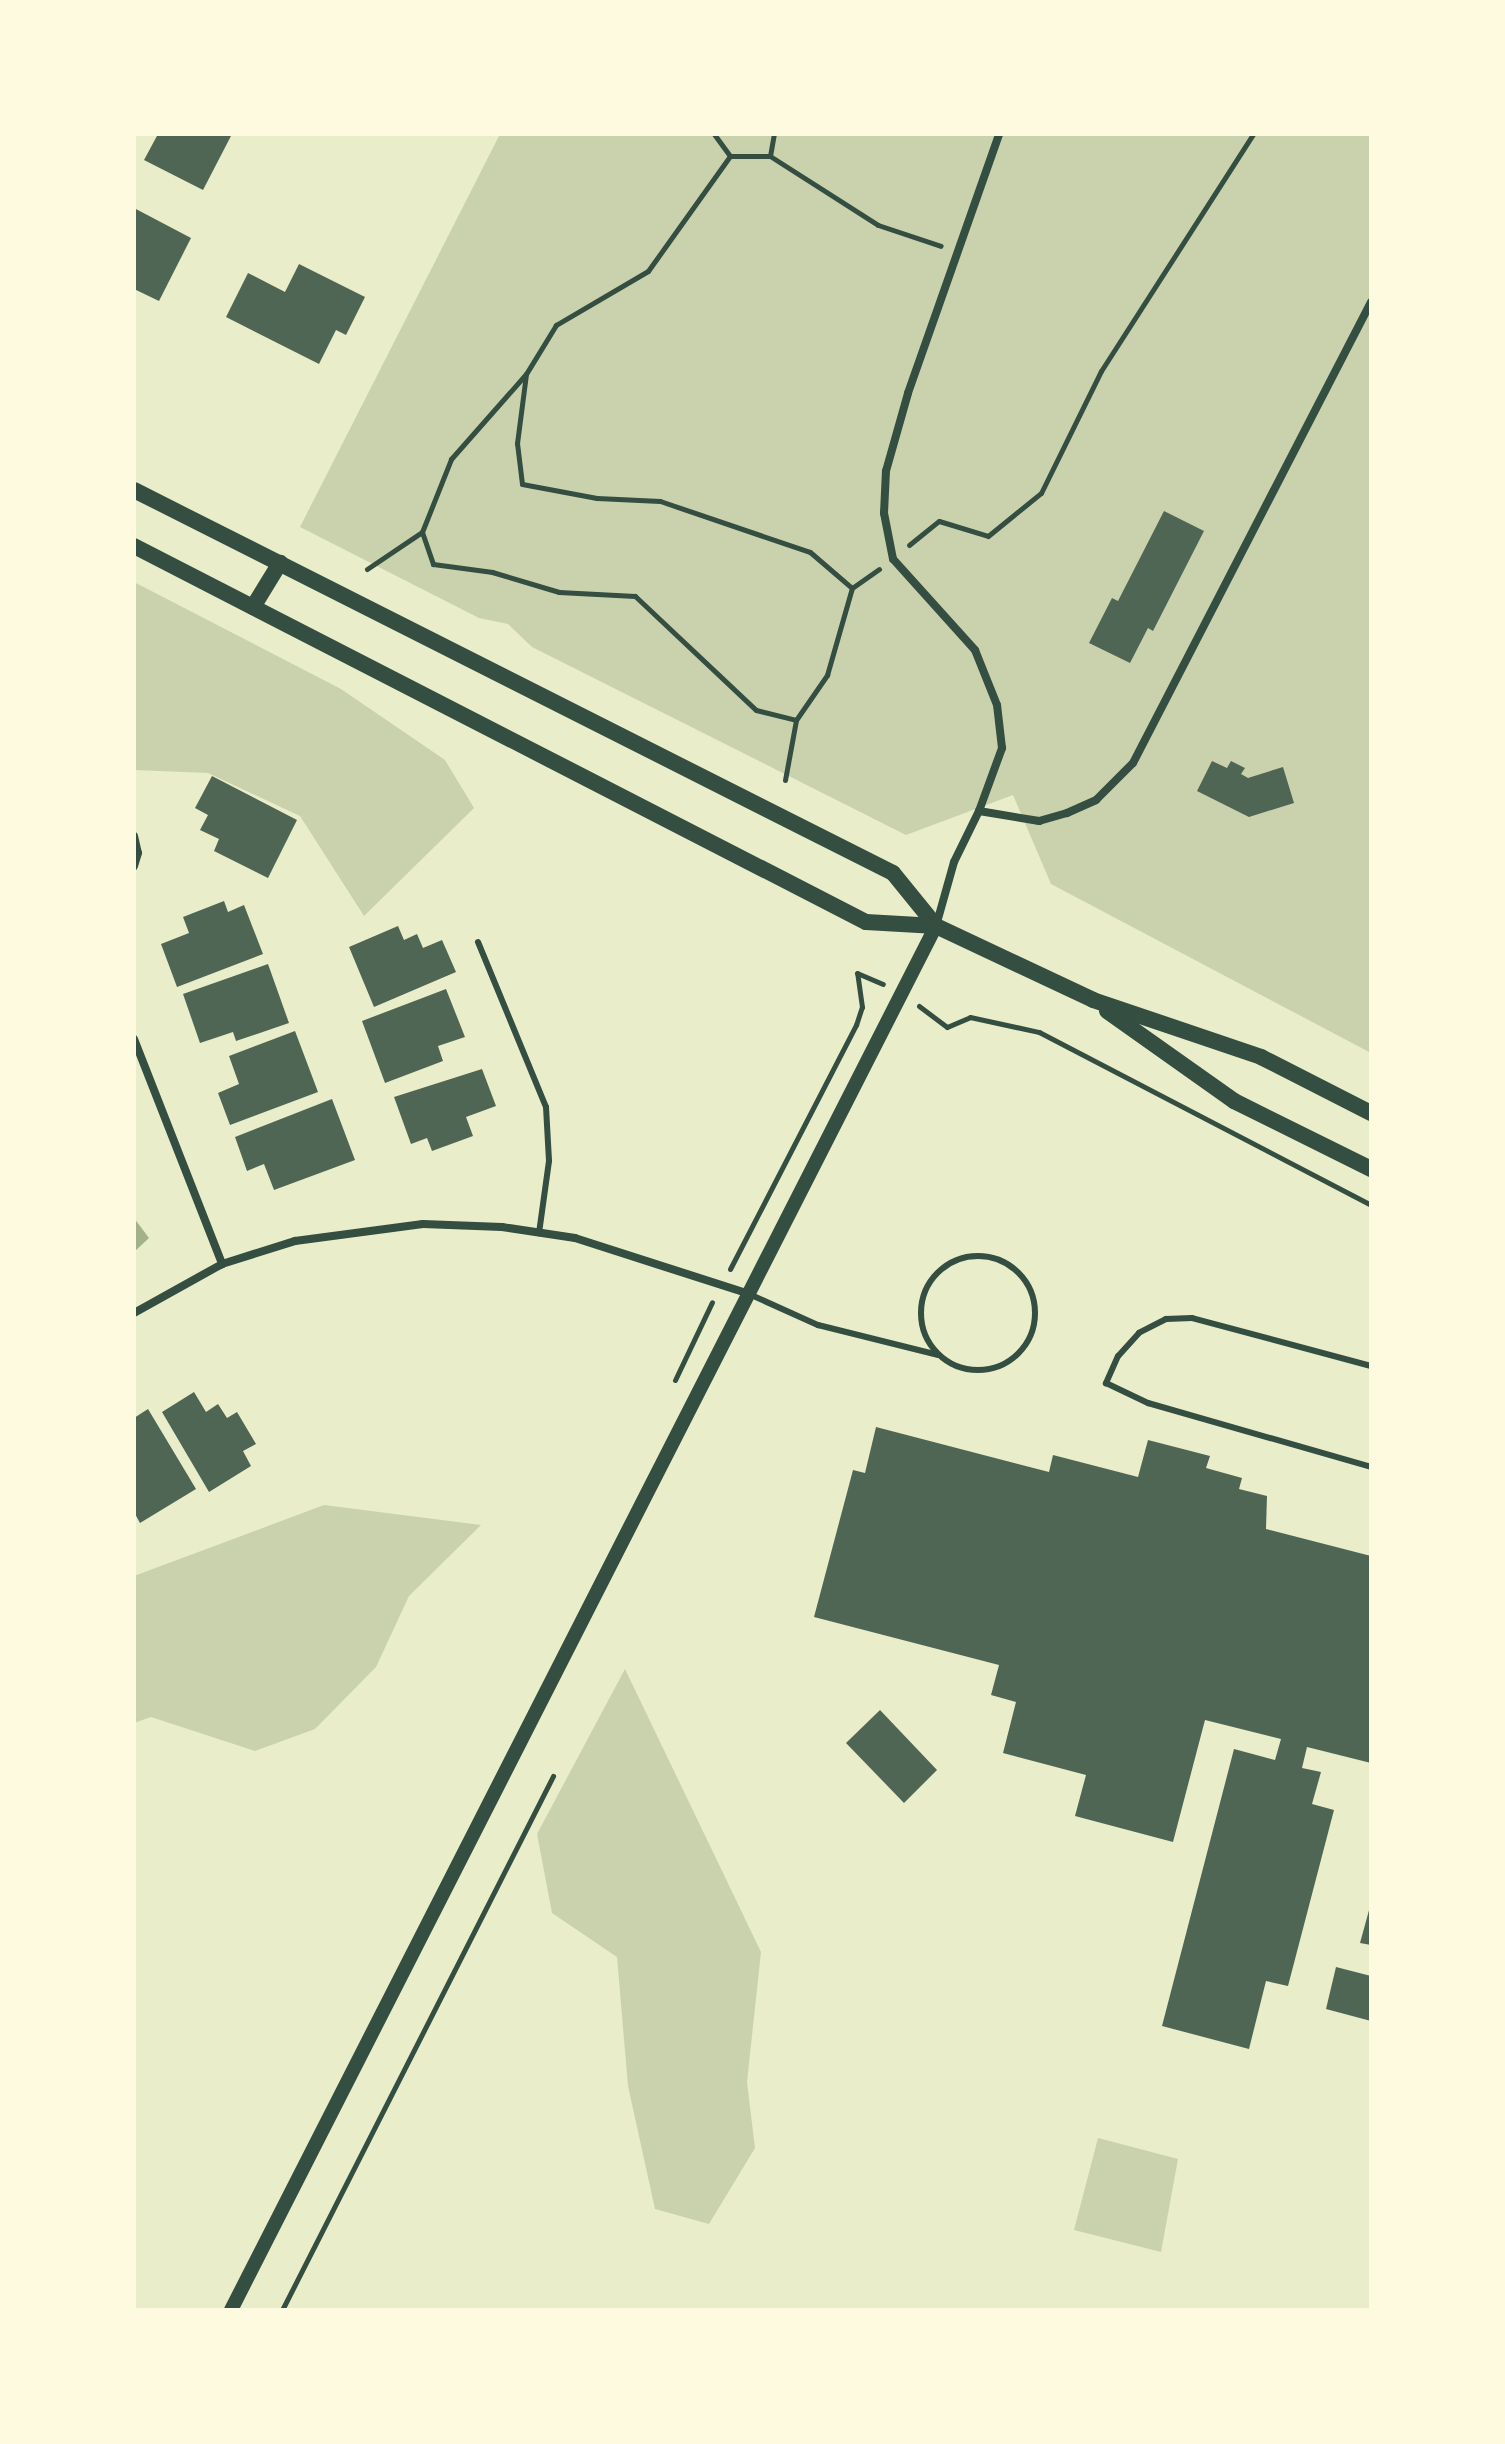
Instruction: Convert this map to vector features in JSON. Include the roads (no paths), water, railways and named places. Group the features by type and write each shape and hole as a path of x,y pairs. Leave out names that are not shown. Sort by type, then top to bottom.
{"main road":[{"path":"134,490 893,873 936,926"},
{"path":"134,546 866,922 936,926 1093,1000 1261,1057 1371,1113"},
{"path":"253,607 280,563"},
{"path":"1093,1000 1234,1101 1371,1169"}],"street":[{"path":"231,2310 746,1293 936,926 954,862 979,811 1002,748 997,705 975,650 893,559 884,513 886,471 956,251 999,134"},
{"path":"979,811 1039,821 1067,813 1096,800 1133,763 1371,302"},
{"path":"134,836 138,853 134,866"},
{"path":"134,1039 222,1264"},
{"path":"134,1313 222,1264 295,1241 361,1229 423,1224 539,1233 643,1258 746,1293"}],"lane":[{"path":"478,942 546,1107 549,1161 539,1233"},
{"path":"746,1293 818,1325 938,1355 970,1370 1006,1363 1021,1352 1035,1318 1034,1300 1013,1268 977,1256 958,1259 935,1276 922,1302 921,1321 938,1355"},
{"path":"1371,1366 1192,1318 1166,1319 1139,1333 1118,1356 1106,1383 1148,1403 1371,1467"}]}
